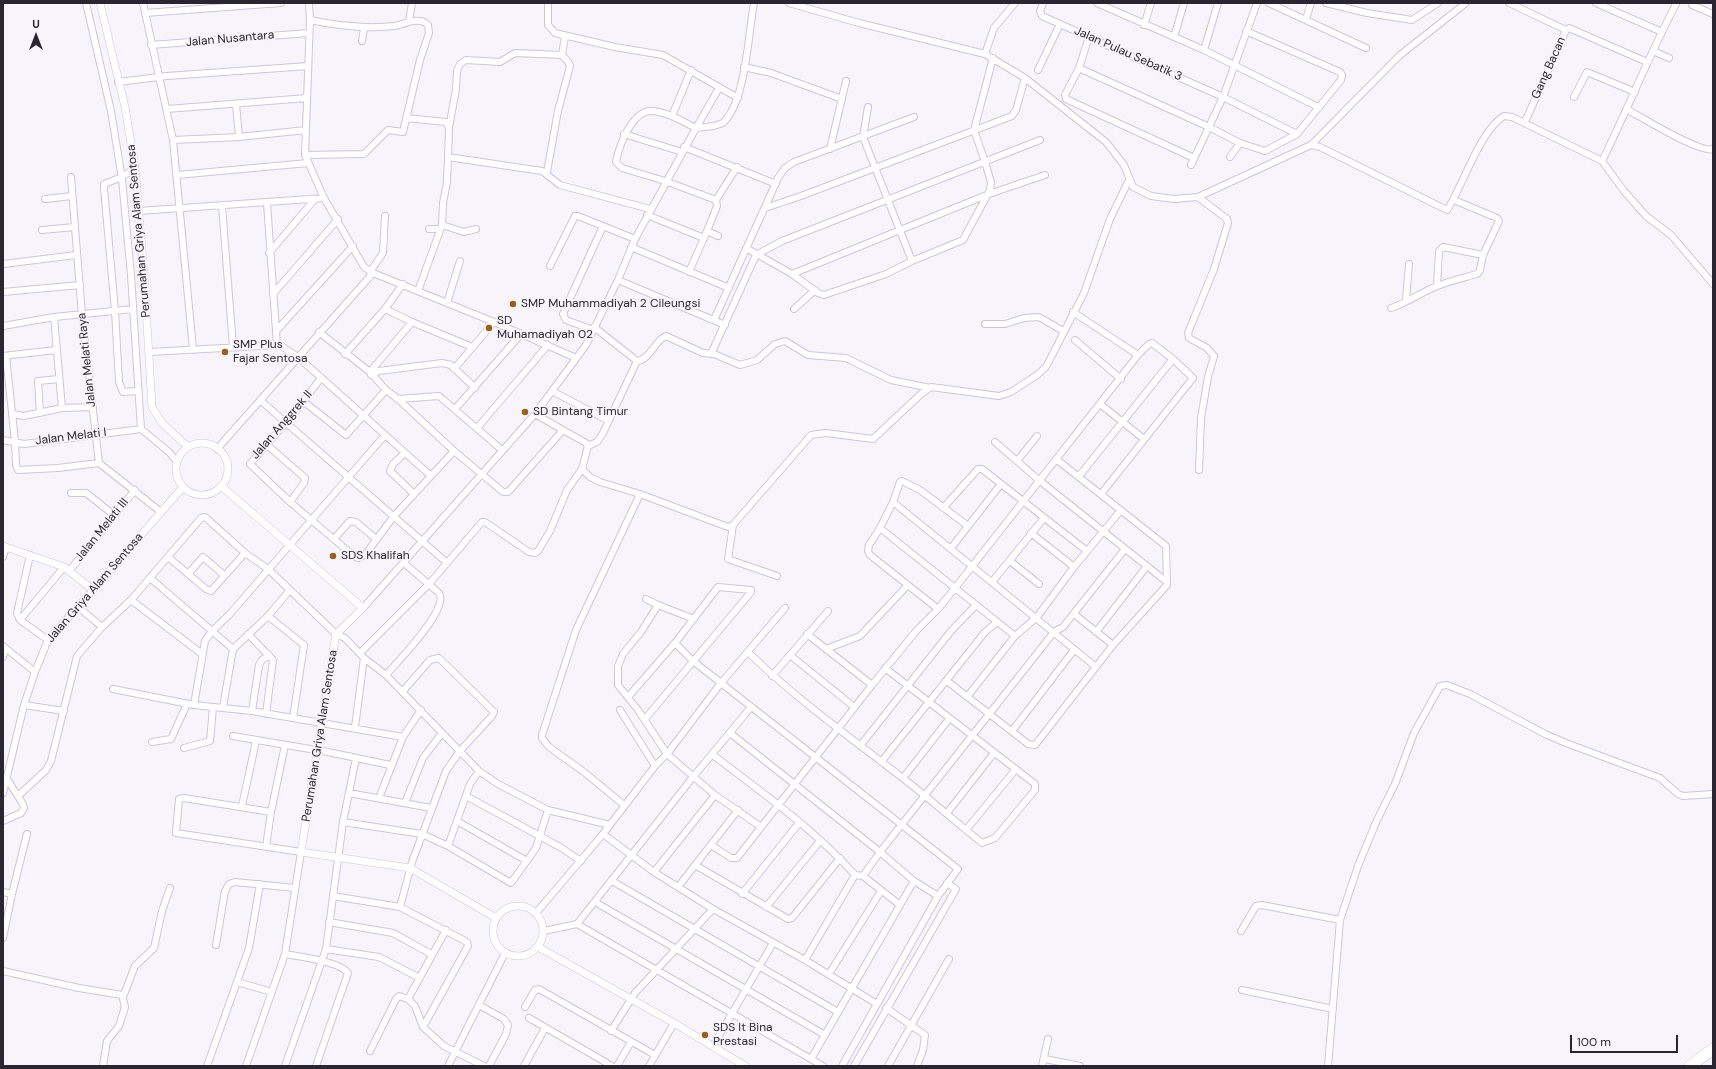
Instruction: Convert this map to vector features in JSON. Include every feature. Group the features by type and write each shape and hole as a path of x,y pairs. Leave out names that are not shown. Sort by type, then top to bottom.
{"highway":[{"path":"1690,1066 1713,1049"}],"street":[{"path":"86,3 111,111 122,177 141,429 169,452 177,462"},
{"name":"Perumahan Griya Alam Sentosa","path":"100,3 125,107 135,168 152,408 162,423 188,447"},
{"path":"143,3 151,46 168,109 173,140 193,349"},
{"path":"145,13 281,3"},
{"path":"308,3 310,20 308,33 305,155 324,198 338,219 360,261 372,272 447,302 576,358"},
{"path":"409,22 412,3"},
{"path":"548,3 550,28 555,34 615,47 657,53 691,70 738,98"},
{"path":"716,200 665,181 622,168 618,165 617,157 624,134 630,125 645,112 652,111 672,116 696,128 714,126 723,123 738,98 754,3"},
{"path":"789,3 860,23 985,54 994,58 1025,78 1109,145 1124,166 1134,189 1151,196 1174,199 1198,197 1311,145 1400,55 1466,3"},
{"path":"985,54 994,28 1015,3"},
{"path":"1097,3 1144,25 1204,50 1318,107"},
{"path":"1144,25 1151,3"},
{"path":"1174,37 1184,3"},
{"path":"1204,50 1218,3"},
{"path":"1191,166 1223,97 1257,3"},
{"path":"1270,3 1278,5 1366,48"},
{"path":"1306,20 1311,3"},
{"path":"1326,3 1367,13 1412,20 1438,3"},
{"path":"1509,3 1566,30"},
{"path":"1596,3 1662,32"},
{"path":"1602,161 1628,110 1634,92 1676,4"},
{"name":"Jalan Pulau Sebatik 3","path":"1042,5 1040,12 1042,16 1223,97 1297,134"},
{"path":"1692,5 1713,14"},
{"path":"305,155 364,154 388,130 403,132 420,60 429,31 425,22 409,22 400,25 364,28 310,20"},
{"path":"1038,70 1060,24"},
{"path":"362,41 364,28"},
{"name":"Gang Bacan","path":"1524,122 1566,30 1571,28 1648,62"},
{"path":"1079,68 1209,127 1240,144 1265,150 1297,134 1341,80 1342,75 1340,72 1246,31"},
{"name":"Jalan Nusantara","path":"151,46 308,33"},
{"path":"562,55 565,36"},
{"path":"1089,37 1079,68 1066,95 1067,100 1194,158"},
{"path":"1653,51 1669,58"},
{"path":"418,291 441,227 450,128 456,89 457,71 460,64 466,60 500,62 515,52 562,55 569,63 570,66 558,111 546,172"},
{"path":"746,248 824,294 886,274 912,261 963,240 989,194 991,182 974,130 994,58"},
{"path":"118,82 167,76 308,66"},
{"path":"744,67 771,73 842,98"},
{"path":"672,116 691,70"},
{"path":"1574,97 1587,72 1634,92"},
{"path":"765,208 876,168 1014,115 1025,78"},
{"path":"830,149 846,81"},
{"path":"221,486 363,608 404,563 480,474 535,414 586,345 618,280 631,247 665,181 719,88"},
{"path":"168,109 307,98"},
{"path":"236,104 240,137"},
{"path":"868,107 863,137 902,230 912,261"},
{"path":"1628,110 1672,135 1703,149 1713,149"},
{"path":"1311,145 1320,147 1448,210 1454,200 1467,169 1493,125 1504,116 1512,116 1602,161 1646,216 1671,234 1713,284"},
{"path":"714,320 781,173 788,165 914,117"},
{"path":"406,118 442,121 446,122 450,128"},
{"path":"173,140 240,137 306,130"},
{"path":"624,134 683,149 737,167 776,184"},
{"path":"711,354 756,255 774,244 1040,140"},
{"path":"1230,157 1240,144"},
{"path":"448,157 546,172 552,180 560,185 649,212 704,238"},
{"path":"177,175 308,163"},
{"path":"689,272 717,206 716,200 737,167"},
{"path":"135,168 122,177 107,182 104,184 104,188 120,388 123,392 137,391"},
{"path":"792,274 989,194 1045,175"},
{"name":"Jalan Melati Raya","path":"71,177 76,255 98,463"},
{"path":"582,469 590,477 600,482 640,494 727,527 733,525 810,436 826,433 873,439 921,394 933,386 994,396 1011,392 1037,375 1046,367 1063,331 1084,293 1110,219 1129,180"},
{"path":"45,199 72,196"},
{"path":"1198,197 1227,219 1228,224 1214,269 1188,333 1189,338 1207,348 1214,356 1208,377 1201,418 1200,470"},
{"path":"139,210 180,209 324,198"},
{"path":"269,253 315,199"},
{"path":"1390,308 1401,305 1406,300 1437,286 1477,274 1483,265 1483,254 1499,221 1497,218 1454,200"},
{"path":"267,203 269,253 277,330 277,345"},
{"path":"222,206 232,347"},
{"path":"217,449 372,272 383,253 385,216"},
{"path":"550,266 575,216 635,239"},
{"path":"273,294 338,219"},
{"path":"603,226 563,314 564,319 594,329 637,361"},
{"path":"42,230 74,227"},
{"path":"429,229 441,227 464,232 476,230"},
{"path":"707,231 718,236"},
{"path":"277,330 353,246"},
{"path":"631,247 729,288"},
{"path":"1437,286 1439,251 1443,247 1483,254"},
{"path":"3,264 76,255"},
{"path":"447,302 460,261"},
{"path":"1406,300 1409,264"},
{"path":"618,280 725,325"},
{"path":"345,354 385,309 403,284"},
{"path":"3,292 80,285"},
{"path":"794,309 815,290"},
{"path":"3,326 54,317 133,308"},
{"path":"385,309 472,347"},
{"path":"1073,312 1138,355"},
{"path":"54,317 58,379 62,408"},
{"path":"985,324 1005,324 1024,318 1039,317 1063,331"},
{"path":"370,374 412,322"},
{"path":"454,369 494,322"},
{"path":"319,332 370,374 500,491 508,492 563,430"},
{"path":"455,409 521,334"},
{"path":"354,727 362,655 429,584 446,562 483,521 529,552 535,553 550,531 567,490 582,469 588,446 599,440 610,421 637,361 643,359 656,344 666,336 703,352 738,364 745,364 759,359 775,344 785,341 808,355 846,358 891,380 930,388"},
{"path":"1075,340 1120,379"},
{"path":"711,845 732,858 737,858 779,806 836,728 917,630 938,609 1138,355 1151,343 1173,359 1193,378 1101,494"},
{"path":"149,352 281,345 298,357 431,476"},
{"path":"477,428 548,345"},
{"path":"56,350 5,356 16,441 16,465 18,470 98,463 135,490 161,512"},
{"path":"1079,476 1173,359"},
{"path":"370,374 378,371 442,363 448,364 474,388"},
{"name":"Jalan Anggrek II","path":"321,378 250,462 250,465 310,520 358,558 365,555 376,539"},
{"path":"40,413 38,381 58,379"},
{"path":"303,401 344,435 349,433 386,390"},
{"path":"552,391 610,421"},
{"path":"398,399 439,396 502,450"},
{"path":"260,400 446,562"},
{"path":"1100,404 1144,439"},
{"path":"12,414 24,416 62,408 93,406"},
{"path":"535,414 584,440 588,446"},
{"name":"Jalan Melati I","path":"3,440 16,441 24,444 141,429"},
{"path":"194,705 202,654 207,638 212,631 229,615 384,435"},
{"path":"1017,461 1037,436"},
{"path":"995,442 1040,481 1167,582"},
{"path":"203,443 217,449 226,460 227,466 225,480 216,490 202,495 189,491 183,487 176,475 177,462 181,453 188,447 203,443"},
{"path":"266,444 305,478 304,483 290,502"},
{"path":"334,539 350,521 353,521 376,539 394,516 454,451"},
{"path":"405,453 393,464 390,472 414,494"},
{"path":"947,681 1028,744 1038,744 1113,645 1166,588 1166,546 1056,459"},
{"path":"944,507 978,469 982,469 1022,502 1087,551"},
{"path":"938,609 907,586 869,553 869,545 880,528 893,502 900,482 905,481 944,507 968,526"},
{"path":"951,548 1001,484"},
{"name":"Jalan Griya Alam Sentosa","path":"3,789 7,779 24,705 48,640 183,487"},
{"name":"Jalan Melati III","path":"20,620 135,490"},
{"path":"71,493 81,491 86,493 114,515"},
{"path":"624,805 584,772 549,747 542,738 576,630 640,494"},
{"path":"893,502 1037,617 1074,650 1096,667"},
{"path":"967,697 1015,636 1037,617 1074,567 1121,510"},
{"path":"18,796 48,766 64,711 76,658 102,627 131,600 204,516 207,517 244,553 268,569 289,591 336,634 345,638 362,655 386,675 479,771 498,784 548,810 610,825"},
{"path":"992,582 1044,518"},
{"path":"733,525 728,559 777,576"},
{"path":"880,528 1015,636"},
{"path":"1031,533 1074,567"},
{"path":"3,557 4,547 67,568 93,590"},
{"path":"863,876 880,852 989,713 1054,632 1064,627 1125,549"},
{"path":"168,557 209,591 213,589 244,553"},
{"path":"30,555 17,610 20,620 48,640"},
{"path":"188,574 203,557 224,575"},
{"path":"1010,561 1039,584"},
{"path":"386,675 434,619 438,611 441,596 404,563"},
{"path":"1096,632 1147,566"},
{"path":"150,578 233,649"},
{"path":"826,649 860,636 907,586"},
{"path":"628,697 675,643 720,587 751,590 645,719"},
{"path":"223,707 233,649 268,616 289,591"},
{"path":"646,599 694,619"},
{"path":"131,600 202,654"},
{"path":"658,605 642,632 623,654 620,661 618,685 645,719 667,754 715,795 761,827"},
{"path":"860,746 951,631 976,605"},
{"path":"78,607 102,627"},
{"name":"Perumahan Griya Alam Sentosa","path":"301,852 336,634 363,608"},
{"path":"536,913 581,861 655,766 667,754 721,682 785,608"},
{"path":"772,676 828,610"},
{"path":"1074,614 1113,645"},
{"path":"268,616 304,645 293,718"},
{"path":"881,762 985,632 997,622"},
{"path":"248,634 273,660 266,714"},
{"path":"807,634 872,685"},
{"path":"675,643 693,661 901,826 958,869 938,896 842,1066"},
{"path":"4,647 35,672"},
{"path":"3,657 4,647"},
{"path":"1012,731 1074,650"},
{"path":"748,652 772,676 836,728 947,812 982,843 993,840 1035,790 1035,784 885,668"},
{"path":"252,711 259,665 264,658 269,655"},
{"path":"790,655 854,707"},
{"path":"400,907 410,868 446,771 460,751 492,716 493,710 436,658 430,660 403,691"},
{"path":"1328,1066 1340,920 1358,866 1377,820 1395,784 1414,733 1440,686 1447,685 1470,694 1545,734 1660,778 1678,794 1683,796 1713,794"},
{"path":"113,689 187,704 252,711 354,727 403,737"},
{"path":"152,742 171,739 187,704"},
{"path":"24,705 64,711"},
{"path":"184,748 210,741 213,707"},
{"path":"544,931 578,924 693,777 751,707"},
{"path":"379,798 390,765 403,737 421,710"},
{"path":"620,710 655,766"},
{"path":"903,778 949,719"},
{"path":"405,803 423,758 442,733"},
{"path":"730,733 880,852 914,881 938,896"},
{"path":"233,736 317,750 390,765"},
{"path":"242,806 256,741"},
{"path":"266,847 271,812 285,745"},
{"path":"947,812 994,753"},
{"path":"712,755 779,806 840,858 855,875 863,876 900,906"},
{"path":"284,1066 323,962 343,822 356,758"},
{"path":"966,830 1016,769"},
{"path":"448,846 470,784 479,771"},
{"path":"3,821 23,810 23,804 7,779"},
{"path":"349,793 431,808"},
{"path":"654,872 715,795"},
{"path":"466,796 581,861"},
{"path":"271,812 242,806 181,798 178,802 176,834 410,868 496,918"},
{"path":"343,822 422,834 448,846 511,883 536,848 548,810"},
{"path":"678,887 738,810"},
{"path":"457,821 527,861"},
{"path":"742,894 799,823"},
{"path":"3,938 27,834"},
{"path":"602,834 654,872 712,909 805,960 878,1004"},
{"path":"766,907 820,841"},
{"path":"246,1066 285,954 301,852"},
{"path":"695,866 788,919 792,918 840,858"},
{"path":"805,960 855,875"},
{"path":"612,881 838,1012"},
{"path":"811,1059 914,881"},
{"path":"216,945 226,888 235,882 295,888"},
{"path":"854,1066 886,1008 956,889 947,883"},
{"path":"207,1066 250,945 260,884"},
{"path":"103,1066 107,1041 119,1026 125,1007 123,997 135,966 154,948 162,911 170,888"},
{"path":"829,974 881,891"},
{"path":"3,892 12,894"},
{"path":"333,896 400,907 467,942 468,946 423,1027"},
{"path":"595,902 825,1035"},
{"path":"1241,931 1256,906 1262,904 1340,920"},
{"path":"515,906 523,906 536,913 540,918 544,931 538,947 523,956 505,953 497,946 492,935 496,918 508,908 515,906"},
{"path":"611,1031 630,998 695,930 712,909"},
{"path":"328,922 392,933 431,954"},
{"path":"578,924 823,1066"},
{"path":"408,999 418,977 446,930"},
{"path":"713,1046 773,943"},
{"path":"538,947 674,1023 713,1046 735,1063 745,1066"},
{"path":"326,949 378,957 418,977"},
{"path":"448,1066 505,953"},
{"path":"285,954 343,968 348,974 316,1066"},
{"path":"888,1066 949,959"},
{"path":"3,971 78,988 120,994 123,997"},
{"path":"237,982 272,992"},
{"path":"525,1007 535,990 539,989 655,1055"},
{"path":"1242,990 1332,1009"},
{"path":"370,1051 394,1001 399,996 408,999 415,1006 423,1027 440,1042 455,1052 484,1066"},
{"path":"479,1005 504,1019 508,1025 506,1034 489,1066"},
{"path":"886,1008 924,1032 926,1038 924,1050 917,1066"},
{"path":"529,1018 612,1066"},
{"path":"649,1066 674,1023"},
{"path":"524,1066 544,1028"},
{"path":"1042,1066 1045,1059 1048,1039"},
{"path":"617,1066 631,1042"},
{"path":"1045,1059 1080,1066"}],"place":[{"name":"SMP Muhammadiyah 2 Cileungsi","path":"513,304"},
{"name":"SD Muhamadiyah 02","path":"489,328"},
{"name":"SMP Plus Fajar Sentosa","path":"225,352"},
{"name":"SD Bintang Timur","path":"525,412"},
{"name":"SDS Khalifah","path":"333,556"},
{"name":"SDS It Bina Prestasi","path":"705,1035"}]}
